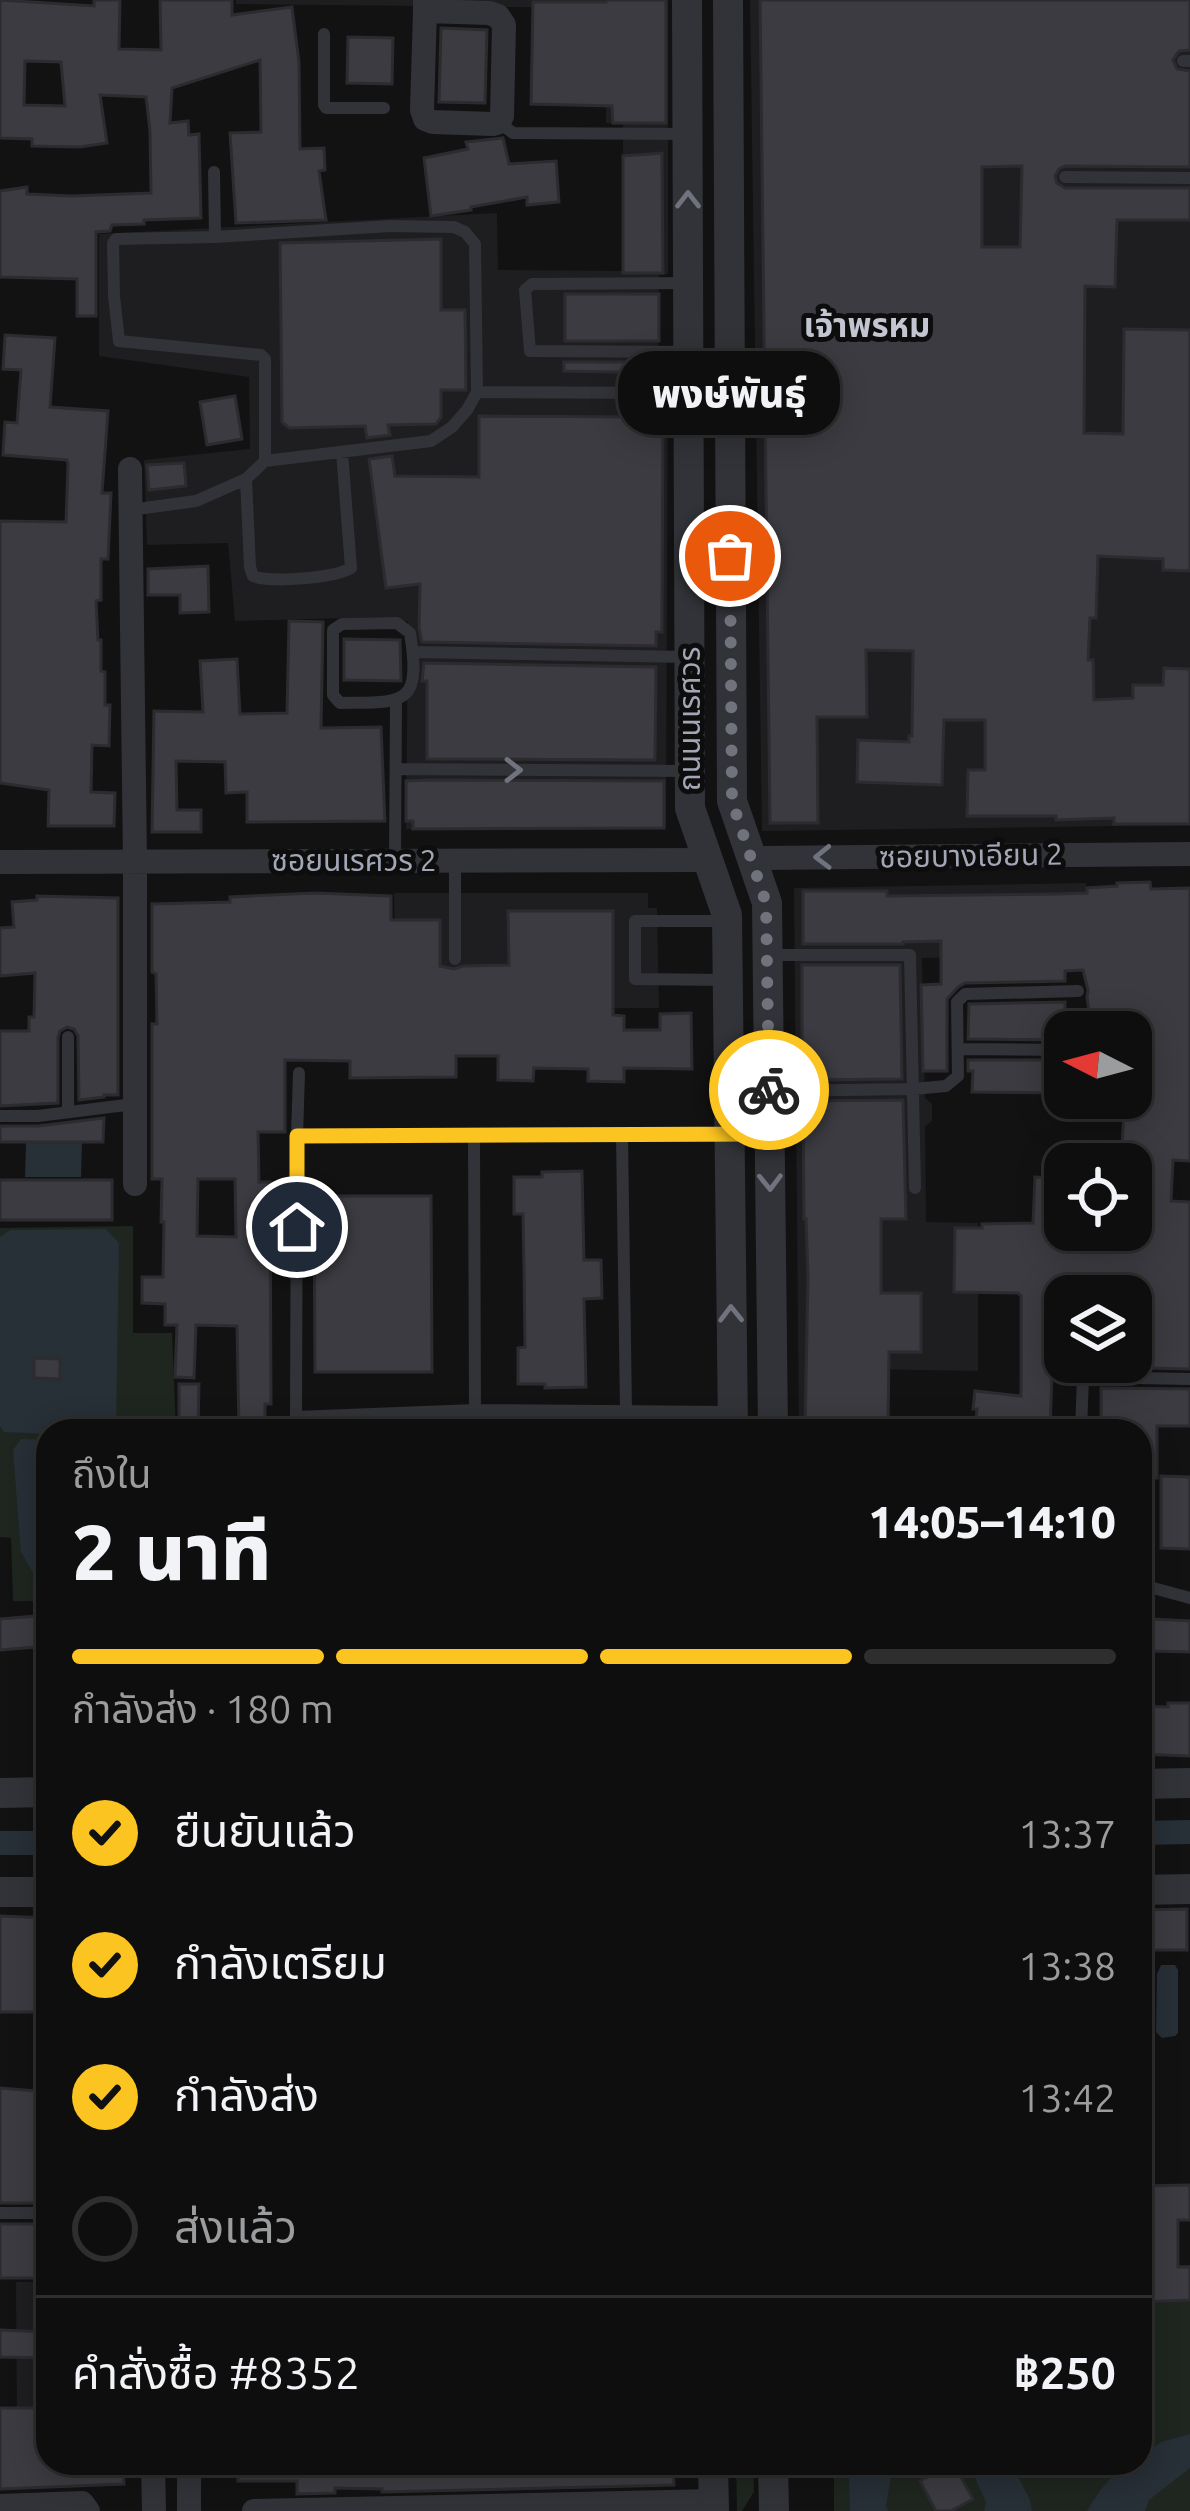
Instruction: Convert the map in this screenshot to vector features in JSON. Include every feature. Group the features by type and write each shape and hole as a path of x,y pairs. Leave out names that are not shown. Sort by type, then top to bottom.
{"street":[{"name":"ถนนนเรศวร","path":"687,0 689,808 728,921 733,1419"},
{"name":"ถนนนเรศวร","path":"728,0 732,801 766,903 773,1419"},
{"path":"425,5 499,16 504,26 499,122 425,119 425,5"},
{"path":"130,469 135,1184"},
{"name":"ซอยบางเอียน 2","path":"751,858 1190,854"},
{"name":"ซอยนเรศวร 2","path":"0,862 708,860"},
{"path":"730,1134 769,1134"},
{"path":"1152,1784 1190,1784"},
{"path":"0,1792 36,1792"},
{"path":"1152,1890 1190,1889"},
{"path":"0,1892 36,1892"},
{"path":"154,2475 154,2511"},
{"path":"189,2475 189,2511"},
{"path":"254,2511 714,2506 713,2475"},
{"path":"773,2475 774,2511"},
{"path":"0,2506 82,2503 88,2511"}],"lane":[{"path":"324,34 326,108 385,108"},
{"path":"499,122 513,133 688,134"},
{"path":"214,172 215,237"},
{"path":"1065,177 1190,178"},
{"path":"130,510 196,501 246,479 265,461 431,441 452,427 477,392 475,244 465,232 454,226 391,226 116,238 119,341 261,355 267,363 265,461"},
{"path":"689,284 532,284 525,290 530,351 690,352"},
{"path":"477,392 690,393"},
{"path":"246,479 253,576 261,580 344,573 351,568 351,560 342,452"},
{"path":"397,623 410,633 413,652 412,685 396,703 335,700 334,630 343,624 397,623"},
{"path":"413,652 690,657"},
{"path":"395,861 396,703"},
{"path":"396,770 689,772"},
{"path":"454,861 454,959"},
{"path":"728,921 635,921 635,979 728,980"},
{"path":"767,956 910,955 915,1188"},
{"path":"769,1091 946,1086 958,1076 957,1002 965,994 1078,991"},
{"path":"68,1037 68,1112"},
{"path":"958,1049 1044,1050"},
{"path":"296,1419 299,1073"},
{"path":"0,1116 135,1104"},
{"path":"297,1136 730,1134"},
{"path":"622,1135 626,1412"},
{"path":"474,1136 475,1410"},
{"path":"1081,1419 1083,1378 1190,1379"},
{"path":"360,1419 475,1410 626,1412 701,1419"},
{"path":"1153,1588 1190,1598"},
{"path":"0,2213 36,2213"}],"shaded area":[{"path":"236,0 668,0 668,274 659,275 658,362 668,363 666,828 406,829 408,622 385,617 235,621 228,543 147,545 144,460 250,449 249,377 99,356 99,234 497,213 498,270 623,271 623,124 606,123 606,8 236,4"},
{"path":"750,0 1190,0 1190,825 762,831"},
{"path":"1086,883 1089,956 922,958 925,1098 932,1104 932,1121 925,1126 926,1222 978,1223 978,1371 862,1369 861,1419 799,1419 794,888"},
{"path":"394,893 648,893 648,908 657,908 659,1008 396,1009"},
{"path":"26,1142 82,1143 81,1177 25,1177"},
{"path":"133,1226 133,1333 172,1333 176,1419 36,1419 36,1601 13,1601 11,1538 0,1537 0,1228"},
{"path":"106,1229 119,1243 116,1419 36,1419 36,1433 4,1432 0,1426 0,1237 10,1230"},
{"path":"21,1439 36,1440 36,1571 21,1552 13,1450"},
{"path":"1161,1965 1175,1965 1178,1970 1178,2033 1162,2038 1156,2032"},
{"path":"1190,2265 1190,2511 834,2511 834,2475 1152,2475 1152,2266"},
{"path":"16,2282 36,2282 36,2432 17,2433"},
{"path":"1190,2434 1190,2468 1149,2500 1145,2511 1087,2511 1114,2475 1152,2475 1152,2448"},
{"path":"736,2475 753,2475 754,2492 742,2511 737,2511"},
{"path":"891,2475 888,2511 850,2511 849,2476"},
{"path":"974,2475 1017,2475 1032,2511 984,2511 986,2502"}],"building":[{"path":"0,0 94,6 94,0 120,0 119,49 161,50 160,0 232,0 232,15 292,7 299,62 300,149 324,148 325,170 319,171 326,220 236,223 230,133 261,132 260,60 172,88 170,123 188,121 189,135 199,134 201,218 144,220 144,224 112,225 110,231 96,232 96,316 77,316 77,279 0,277 0,191 27,187 27,194 151,193 146,97 100,95 107,143 32,146 32,139 0,138","holes":["25,61 61,62 65,106 24,105"]},
{"path":"666,0 666,123 613,123 612,106 531,104 533,2"},
{"path":"760,0 1190,0 1190,50 1179,51 1173,60 1177,69 1190,71 1190,167 1065,166 1055,176 1065,188 1190,188 1190,220 1117,220 1115,287 1085,286 1084,433 1123,434 1124,329 1190,330 1190,571 1163,570 1163,559 1098,556 1096,618 1090,618 1088,660 1093,660 1094,700 1133,698 1133,685 1163,685 1164,668 1190,669 1190,824 967,816 968,770 985,770 985,720 944,720 942,785 857,782 858,740 909,742 912,736 913,651 866,650 867,717 817,717 818,823 770,823","holes":["1022,166 1020,247 982,247 982,167"]},
{"path":"441,28 487,30 485,103 439,102"},
{"path":"348,37 393,38 392,84 347,83"},
{"path":"503,138 509,164 556,161 559,202 527,205 527,197 431,216 424,158 468,149 466,142"},
{"path":"662,153 663,273 623,273 623,156"},
{"path":"441,239 441,310 465,310 466,390 441,390 441,417 436,424 388,425 390,435 367,438 365,426 289,428 282,422 280,243"},
{"path":"565,294 659,294 659,341 565,341"},
{"path":"5,335 55,338 50,407 108,411 102,493 111,493 108,559 101,559 101,600 96,601 105,705 110,705 109,746 92,745 91,792 115,793 114,826 48,826 49,790 0,783 0,521 66,522 68,464 67,460 3,455 5,422 17,423 21,370 3,369"},
{"path":"564,362 658,362 658,373 564,371"},
{"path":"235,396 242,439 207,445 200,402"},
{"path":"479,416 663,417 662,632 656,632 656,646 422,642 420,584 386,588 369,459 392,456 395,476 479,477"},
{"path":"184,463 186,486 149,490 147,465"},
{"path":"208,566 209,612 180,613 180,595 148,595 148,569"},
{"path":"289,621 323,622 321,728 381,727 385,821 247,822 247,792 226,793 225,762 176,761 177,810 201,810 201,832 152,832 154,711 203,712 200,661 237,659 240,714 287,713"},
{"path":"344,639 400,640 401,681 344,680"},
{"path":"424,663 656,667 655,760 427,759"},
{"path":"406,781 664,781 664,828 413,829 413,821 406,821"},
{"path":"1150,882 1151,889 1190,888 1190,1161 1173,1160 1171,1201 1190,1202 1190,1369 1152,1368 1152,1275 1044,1275 1044,1383 1052,1383 1050,1419 976,1419 975,1391 1021,1396 1021,1296 954,1292 955,1228 1033,1223 1035,1177 1044,1177 1044,1251 1152,1251 1152,1143 1122,1143 1124,1119 1152,1119 1152,1011 1089,1011 1083,970 1065,971 1065,981 965,983 947,999 947,1071 923,1071 921,985 941,984 941,941 803,944 803,891 887,891 887,896 1056,894"},
{"path":"315,893 391,896 391,920 440,920 440,966 454,969 509,965 508,911 613,911 613,1015 624,1016 624,1030 660,1030 660,1014 691,1013 692,1069 624,1068 624,1082 588,1081 588,1069 534,1068 533,1081 498,1080 498,1056 456,1056 456,1077 350,1078 350,1061 285,1060 285,1132 258,1132 259,1182 270,1182 271,1404 265,1404 265,1419 239,1419 237,1326 196,1325 194,1378 175,1377 177,1325 165,1325 165,1304 142,1303 142,1277 163,1277 162,1179 152,1179 152,1024 157,1024 152,904 230,902 230,897","holes":["198,1179 235,1179 236,1237 197,1236"]},
{"path":"37,896 118,898 118,1095 79,1100 78,1036 67,1027 58,1037 58,1103 0,1106 0,1031 29,1031 35,973 0,976 0,928 14,927 12,902 37,900"},
{"path":"802,965 900,965 902,1079 802,1080"},
{"path":"1065,1002 1065,1011 1044,1011 1044,1040 968,1039 969,1004"},
{"path":"968,1060 1044,1060 1044,1093 972,1092 973,1071 968,1071"},
{"path":"903,1100 906,1219 881,1219 881,1293 921,1293 921,1352 889,1352 888,1419 805,1419 808,1276 803,1101"},
{"path":"104,1118 103,1142 0,1142 0,1126"},
{"path":"582,1171 584,1260 601,1260 602,1298 584,1299 586,1387 518,1384 518,1348 525,1347 523,1214 514,1214 514,1177"},
{"path":"0,1180 112,1180 112,1220 0,1220"},
{"path":"314,1196 431,1196 432,1372 315,1372"},
{"path":"34,1358 60,1359 60,1379 34,1378"},
{"path":"179,1384 199,1384 198,1419 179,1419"},
{"path":"1101,1388 1190,1389 1190,1426 1157,1426 1157,1478 1152,1478 1152,1419 1101,1419"},
{"path":"1161,1476 1190,1477 1190,1549 1161,1548"},
{"path":"36,1616 36,1647 0,1650 0,1619"},
{"path":"1153,1619 1190,1621 1190,1652 1152,1651"},
{"path":"1168,1703 1190,1703 1190,1756 1152,1754 1152,1706 1168,1707"},
{"path":"1187,1909 1187,1950 1152,1950 1152,1910"},
{"path":"0,1916 36,1918 36,2012 0,2012"},
{"path":"0,2088 36,2091 36,2203 0,2203"},
{"path":"1190,2185 1190,2220 1178,2220 1178,2267 1190,2267 1190,2300 1152,2302 1152,2186"},
{"path":"0,2224 36,2224 36,2278 0,2278"},
{"path":"0,2330 36,2332 36,2358 0,2357"},
{"path":"0,2408 36,2408 36,2475 124,2475 124,2484 0,2489"},
{"path":"238,2475 674,2475 674,2485 382,2492 335,2488 335,2493 297,2494 297,2481 238,2481"},
{"path":"931,2475 960,2475 973,2499 951,2511 936,2511 920,2481"}],"waterway":[{"path":"1152,1833 1190,1832"},
{"path":"0,1843 36,1843"}],"way so far":[{"path":"730,556 732,801 766,903 769,1090"}],"place":[{"name":"พงษ์พันธุ์","path":"730,556"}],"district":[{"name":"เจ้าพรหม","path":"867,325"}],"route":[{"path":"297,1227 297,1136 769,1134 769,1090"}]}
